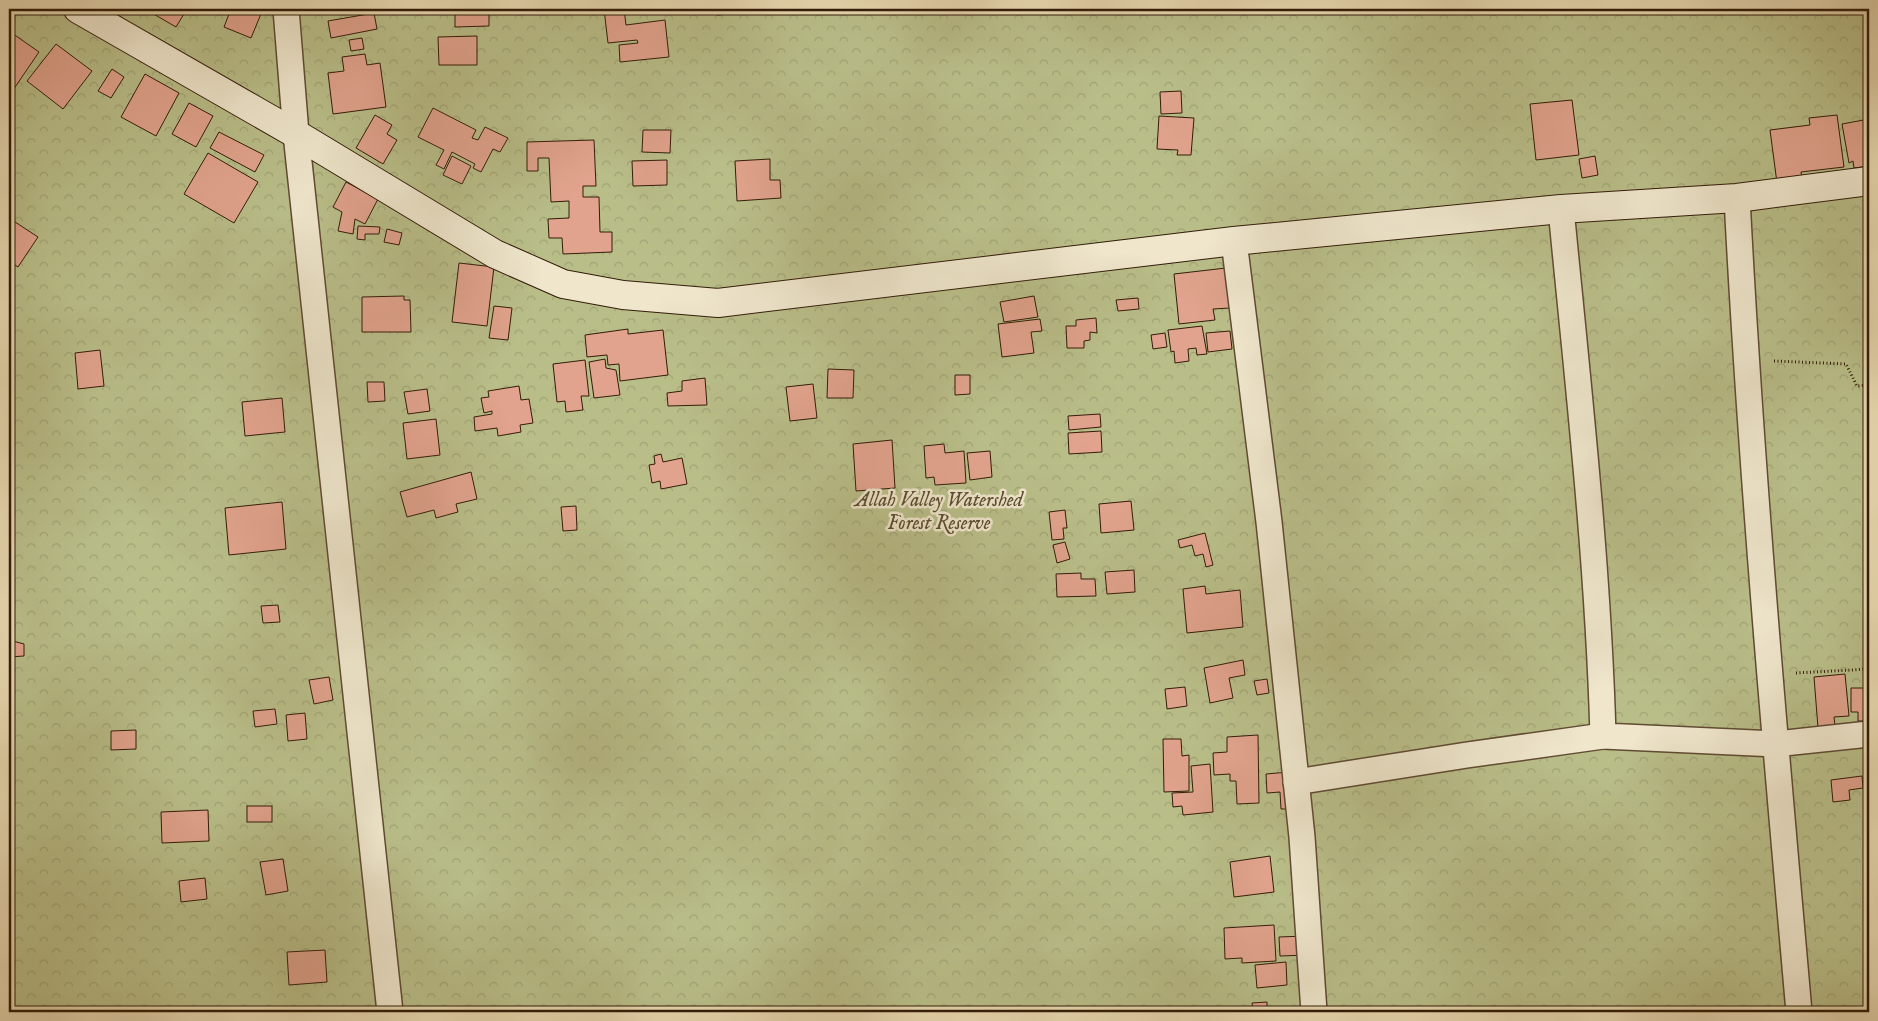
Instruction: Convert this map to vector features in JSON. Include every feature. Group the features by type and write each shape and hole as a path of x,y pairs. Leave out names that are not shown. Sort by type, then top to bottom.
{"street":[{"path":"78,9 296,134 495,254 563,284 623,295 718,303 1234,241 1560,209 1738,198 1869,181"},
{"path":"286,9 296,134 390,1012"},
{"path":"1738,198 1746,360 1770,674 1799,1012"},
{"path":"1560,209 1584,441 1601,666 1602,736"},
{"path":"1234,241 1269,522 1296,782 1314,1012"},
{"path":"1296,782 1602,736 1776,744 1869,734"}],"path":[{"path":"1746,360 1846,364 1857,386 1869,385"},
{"path":"1770,674 1869,669"}],"green space":[{"name":"Allah Valley Watershed Forest Reserve","path":"9,9 1869,9 1869,1012 9,1012"}],"building":[{"path":"145,9 187,9 176,27"},
{"path":"231,9 263,9 251,38 224,27"},
{"path":"455,9 489,9 489,26 455,27"},
{"path":"604,9 624,9 626,25 665,20 669,57 620,62 619,45 638,43 637,40 608,43"},
{"path":"717,9 755,9 755,12 717,15"},
{"path":"374,13 377,29 331,38 328,21"},
{"path":"9,31 39,52 9,96"},
{"path":"477,36 477,65 439,65 438,37"},
{"path":"362,38 364,49 351,51 349,40"},
{"path":"56,44 92,71 63,109 27,81"},
{"path":"365,54 367,65 380,63 386,107 333,114 328,73 344,71 342,57"},
{"path":"112,69 124,77 111,98 98,91"},
{"path":"145,74 179,93 156,136 121,117"},
{"path":"1181,91 1182,113 1161,114 1160,92"},
{"path":"1572,100 1579,155 1536,160 1530,104"},
{"path":"189,103 213,116 196,147 172,134"},
{"path":"433,108 476,130 472,138 478,140 485,127 508,138 500,152 493,149 481,172 473,168 475,164 452,152 444,169 436,165 444,150 418,137"},
{"path":"375,115 392,125 387,134 397,140 383,164 356,148"},
{"path":"1837,115 1844,167 1801,172 1802,180 1777,183 1770,130 1810,125 1809,118"},
{"path":"1159,116 1194,118 1191,155 1177,155 1178,150 1157,149"},
{"path":"1869,119 1869,166 1854,168 1853,161 1849,163 1842,124"},
{"path":"643,130 671,130 670,153 642,152"},
{"path":"219,132 264,155 255,172 210,148"},
{"path":"594,140 596,186 583,186 583,197 599,197 600,232 612,232 612,252 563,254 562,238 549,238 548,219 569,218 569,201 551,202 549,158 538,158 538,171 527,171 527,142"},
{"path":"208,153 258,182 234,223 184,194"},
{"path":"452,156 471,166 462,184 443,175"},
{"path":"1595,156 1598,175 1582,178 1579,159"},
{"path":"770,159 770,180 780,180 781,198 737,201 735,161"},
{"path":"667,160 667,185 633,186 632,161"},
{"path":"346,182 378,199 365,224 355,219 353,234 338,231 342,212 333,207"},
{"path":"9,218 38,237 18,267 9,261"},
{"path":"358,226 380,227 379,234 365,234 365,240 357,239"},
{"path":"387,229 402,233 399,245 384,242"},
{"path":"459,263 494,267 487,326 452,322"},
{"path":"1226,268 1230,308 1213,309 1215,320 1179,324 1174,274"},
{"path":"404,296 404,300 410,300 411,332 362,332 362,297"},
{"path":"1034,296 1038,317 1004,322 1000,302"},
{"path":"1138,298 1139,309 1118,311 1116,300"},
{"path":"494,306 512,308 508,340 489,338"},
{"path":"1096,318 1097,333 1090,332 1090,340 1084,341 1084,348 1067,348 1066,326 1076,326 1076,320"},
{"path":"1040,319 1042,331 1031,332 1034,353 1002,357 998,324"},
{"path":"1202,326 1207,354 1197,355 1196,348 1188,349 1189,361 1175,363 1174,351 1171,352 1168,330"},
{"path":"628,329 628,334 663,330 668,375 620,381 619,364 608,365 607,355 587,357 585,335"},
{"path":"1230,331 1232,349 1208,352 1206,333"},
{"path":"1165,333 1167,347 1153,349 1151,335"},
{"path":"100,350 104,386 78,389 75,353"},
{"path":"605,359 606,368 616,370 620,395 594,398 589,362"},
{"path":"585,360 589,396 581,396 583,410 566,412 565,401 557,402 553,364"},
{"path":"828,369 854,370 853,398 827,398"},
{"path":"955,375 970,375 970,394 955,395"},
{"path":"705,378 707,405 668,406 667,393 682,391 682,381"},
{"path":"367,382 384,382 385,401 368,402"},
{"path":"813,384 817,418 790,421 786,387"},
{"path":"519,386 521,400 529,399 533,423 520,425 521,432 498,436 497,428 475,431 474,417 492,414 492,411 484,413 481,398 489,397 488,391"},
{"path":"427,389 430,411 408,414 404,392"},
{"path":"282,398 285,432 245,436 242,402"},
{"path":"1100,414 1101,427 1069,430 1068,416"},
{"path":"436,419 440,455 407,459 403,423"},
{"path":"1101,431 1102,452 1069,454 1068,433"},
{"path":"892,440 895,488 856,491 853,444"},
{"path":"944,444 945,453 964,451 966,483 935,485 934,477 926,478 924,446"},
{"path":"990,451 992,477 970,480 967,453"},
{"path":"661,454 663,462 682,458 687,484 661,489 660,481 652,483 649,465 655,464 654,456"},
{"path":"471,472 477,499 456,504 458,512 436,518 434,510 407,517 400,492"},
{"path":"1131,501 1134,530 1101,533 1099,504"},
{"path":"282,502 286,549 229,555 225,508"},
{"path":"576,506 577,530 563,531 561,507"},
{"path":"1065,510 1067,528 1063,528 1064,539 1052,540 1049,512"},
{"path":"1205,533 1213,565 1206,567 1203,554 1195,556 1192,545 1180,548 1178,540"},
{"path":"1065,542 1070,559 1057,563 1053,545"},
{"path":"1134,570 1135,592 1107,594 1105,572"},
{"path":"1081,573 1081,579 1095,579 1096,596 1057,597 1056,574"},
{"path":"1205,586 1206,594 1240,590 1243,627 1187,633 1183,589"},
{"path":"278,605 280,622 263,623 261,606"},
{"path":"9,640 24,644 24,656 9,657"},
{"path":"1243,660 1245,675 1229,678 1233,698 1210,703 1204,668"},
{"path":"1845,674 1849,716 1834,717 1835,726 1818,728 1814,677"},
{"path":"329,677 333,700 314,704 309,680"},
{"path":"1267,679 1269,693 1257,695 1254,681"},
{"path":"1185,687 1187,706 1167,709 1165,689"},
{"path":"1851,688 1869,688 1869,721 1858,721 1858,712 1851,712"},
{"path":"275,709 277,724 255,727 253,711"},
{"path":"305,713 307,739 288,741 286,715"},
{"path":"136,730 136,749 111,750 111,731"},
{"path":"1258,735 1259,803 1237,804 1236,781 1230,781 1230,774 1214,775 1213,753 1227,752 1227,737"},
{"path":"1163,739 1181,739 1182,756 1189,755 1189,791 1164,792"},
{"path":"1210,764 1213,812 1183,815 1182,806 1173,807 1172,793 1193,792 1191,766"},
{"path":"1289,772 1291,809 1281,809 1280,792 1267,793 1266,774"},
{"path":"1862,776 1863,788 1849,790 1850,800 1833,802 1831,780"},
{"path":"247,806 272,806 272,822 247,822"},
{"path":"208,810 209,841 162,843 161,812"},
{"path":"1270,856 1274,892 1234,897 1230,862"},
{"path":"283,859 288,891 266,895 260,862"},
{"path":"205,878 207,899 181,902 179,881"},
{"path":"1274,925 1276,961 1242,963 1242,958 1225,959 1224,928"},
{"path":"1306,936 1307,955 1280,956 1279,937"},
{"path":"325,950 327,982 289,985 287,952"},
{"path":"1286,962 1287,985 1257,988 1255,965"},
{"path":"1267,1002 1267,1011 1280,1009 1281,1012 1253,1012 1252,1003"}]}
